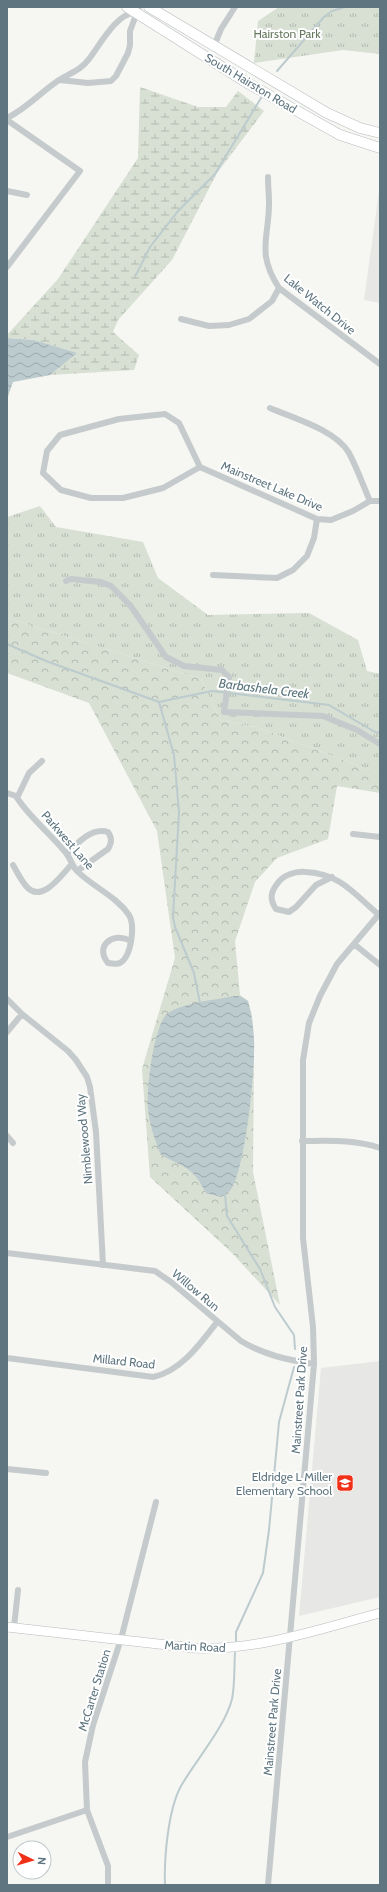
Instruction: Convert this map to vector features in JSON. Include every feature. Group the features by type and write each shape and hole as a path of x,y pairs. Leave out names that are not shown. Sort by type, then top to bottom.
{"main road":[{"name":"South Hairston Road","path":"127,7 138,10 249,84 334,131 380,148"},
{"name":"South Hairston Road","path":"149,7 327,113 360,128 380,134"}],"street":[{"path":"214,46 221,29 235,7"},
{"path":"7,267 80,171 7,119 60,80 78,70 122,18 128,13 138,10"},
{"path":"60,80 88,83 111,81 116,76 128,53 130,45 130,31 138,10"},
{"name":"Lake Watch Drive","path":"268,178 270,203 264,248 266,263 279,288 380,364"},
{"path":"7,191 27,195"},
{"path":"181,319 209,326 230,325 249,319 272,301 279,288"},
{"path":"270,408 315,427 337,439 348,452 370,500 380,501"},
{"path":"165,414 179,423 200,467 163,488 123,498 91,498 61,490 43,473 47,451 60,435 119,418 165,414"},
{"name":"Mainstreet Lake Drive","path":"200,467 317,519 331,520 370,500"},
{"path":"212,575 277,578 293,570 306,556 314,538 317,519"},
{"path":"66,581 101,582 111,586 130,605 166,657 184,666 222,670 229,677 224,712 323,716 357,730 380,744"},
{"path":"17,798 29,773 42,761"},
{"name":"Parkwest Lane","path":"7,793 16,796 67,854 77,871 117,902 128,913 132,928 131,941 127,954 122,962 117,964 108,963 104,958 105,944 109,939 119,937 131,941"},
{"path":"67,854 95,831 102,830 108,832 111,837 111,844 108,849 77,871"},
{"path":"352,834 380,837"},
{"path":"13,865 27,887 34,892 42,892 52,885 72,864"},
{"path":"332,877 316,885 296,907 289,912 276,909 272,903 271,896 273,889 285,876 298,871 321,873 332,877 350,888 379,914"},
{"name":"Mainstreet Park Drive","path":"268,1885 314,1364 313,1327 302,1238 303,1060 309,1023 338,964 379,914"},
{"path":"354,944 380,965"},
{"name":"Nimblewood Way","path":"7,999 22,1014 68,1051 87,1077 90,1087 96,1132 103,1265"},
{"path":"7,1032 22,1014"},
{"path":"7,1136 14,1143"},
{"path":"302,1141 346,1141 365,1143 380,1148"},
{"name":"Willow Run","path":"7,1253 154,1271 172,1282 241,1341 253,1348 279,1358 314,1364"},
{"name":"Millard Road","path":"7,1358 153,1377 172,1370 202,1341 218,1322"},
{"path":"7,1469 46,1472"},
{"name":"McCarter Station","path":"108,1885 108,1866 87,1810 85,1762 93,1725 121,1639 156,1502"},
{"path":"10,1627 18,1590"},
{"name":"Martin Road","path":"10,1627 220,1649 290,1637 380,1613"},
{"path":"7,1837 87,1810"}],"shaded area":[{"path":"380,184 380,303 364,300"},
{"name":"Eldridge L Miller Elementary School","path":"380,1361 380,1597 299,1616 321,1368"}],"green space":[{"name":"Hairston Park","path":"279,7 380,7 380,54 343,50 254,63 258,21"},
{"path":"140,87 198,107 226,107 238,91 264,111 217,173 172,260 118,320 113,332 139,355 134,370 50,375 76,353 34,340 7,338 7,335 58,279 138,158"},
{"path":"40,506 56,527 143,542 158,578 208,615 309,613 358,640 367,671 380,674 380,774 256,727 220,720 201,679 7,618 7,517"},
{"path":"7,618 201,679 220,720 256,727 380,774 380,793 337,786 328,839 277,858 255,882 235,941 240,995 248,1001 252,1015 254,1050 253,1172 280,1305 232,1253 150,1177 142,1069 175,958 157,831 89,703 7,673"}],"water":[{"path":"7,338 34,340 77,353 50,375 13,382 7,399"},
{"path":"240,996 248,1001 254,1033 254,1065 248,1125 240,1167 235,1182 229,1192 221,1197 206,1193 192,1173 161,1155 150,1120 148,1107 148,1087 155,1043 163,1019 168,1013 190,1004"}],"waterway":[{"path":"277,71 324,17 332,11 345,7"},
{"path":"136,275 150,247 178,211 215,174 261,98"},
{"name":"Barbashela Creek","path":"7,644 46,661 159,702 212,691 329,705 375,732 380,733"},
{"path":"159,702 174,755 179,812 173,917 175,927 194,973 200,1003"},
{"path":"225,1194 227,1216 260,1269 275,1307 294,1335 295,1349"},
{"path":"236,1641 236,1632 263,1573 269,1530 279,1422 294,1367"},
{"path":"165,1885 166,1848 173,1808 181,1786 217,1732 228,1710 233,1694 235,1653"}],"place":[{"name":"Eldridge L Miller Elementary School","path":"345,1483"}]}
